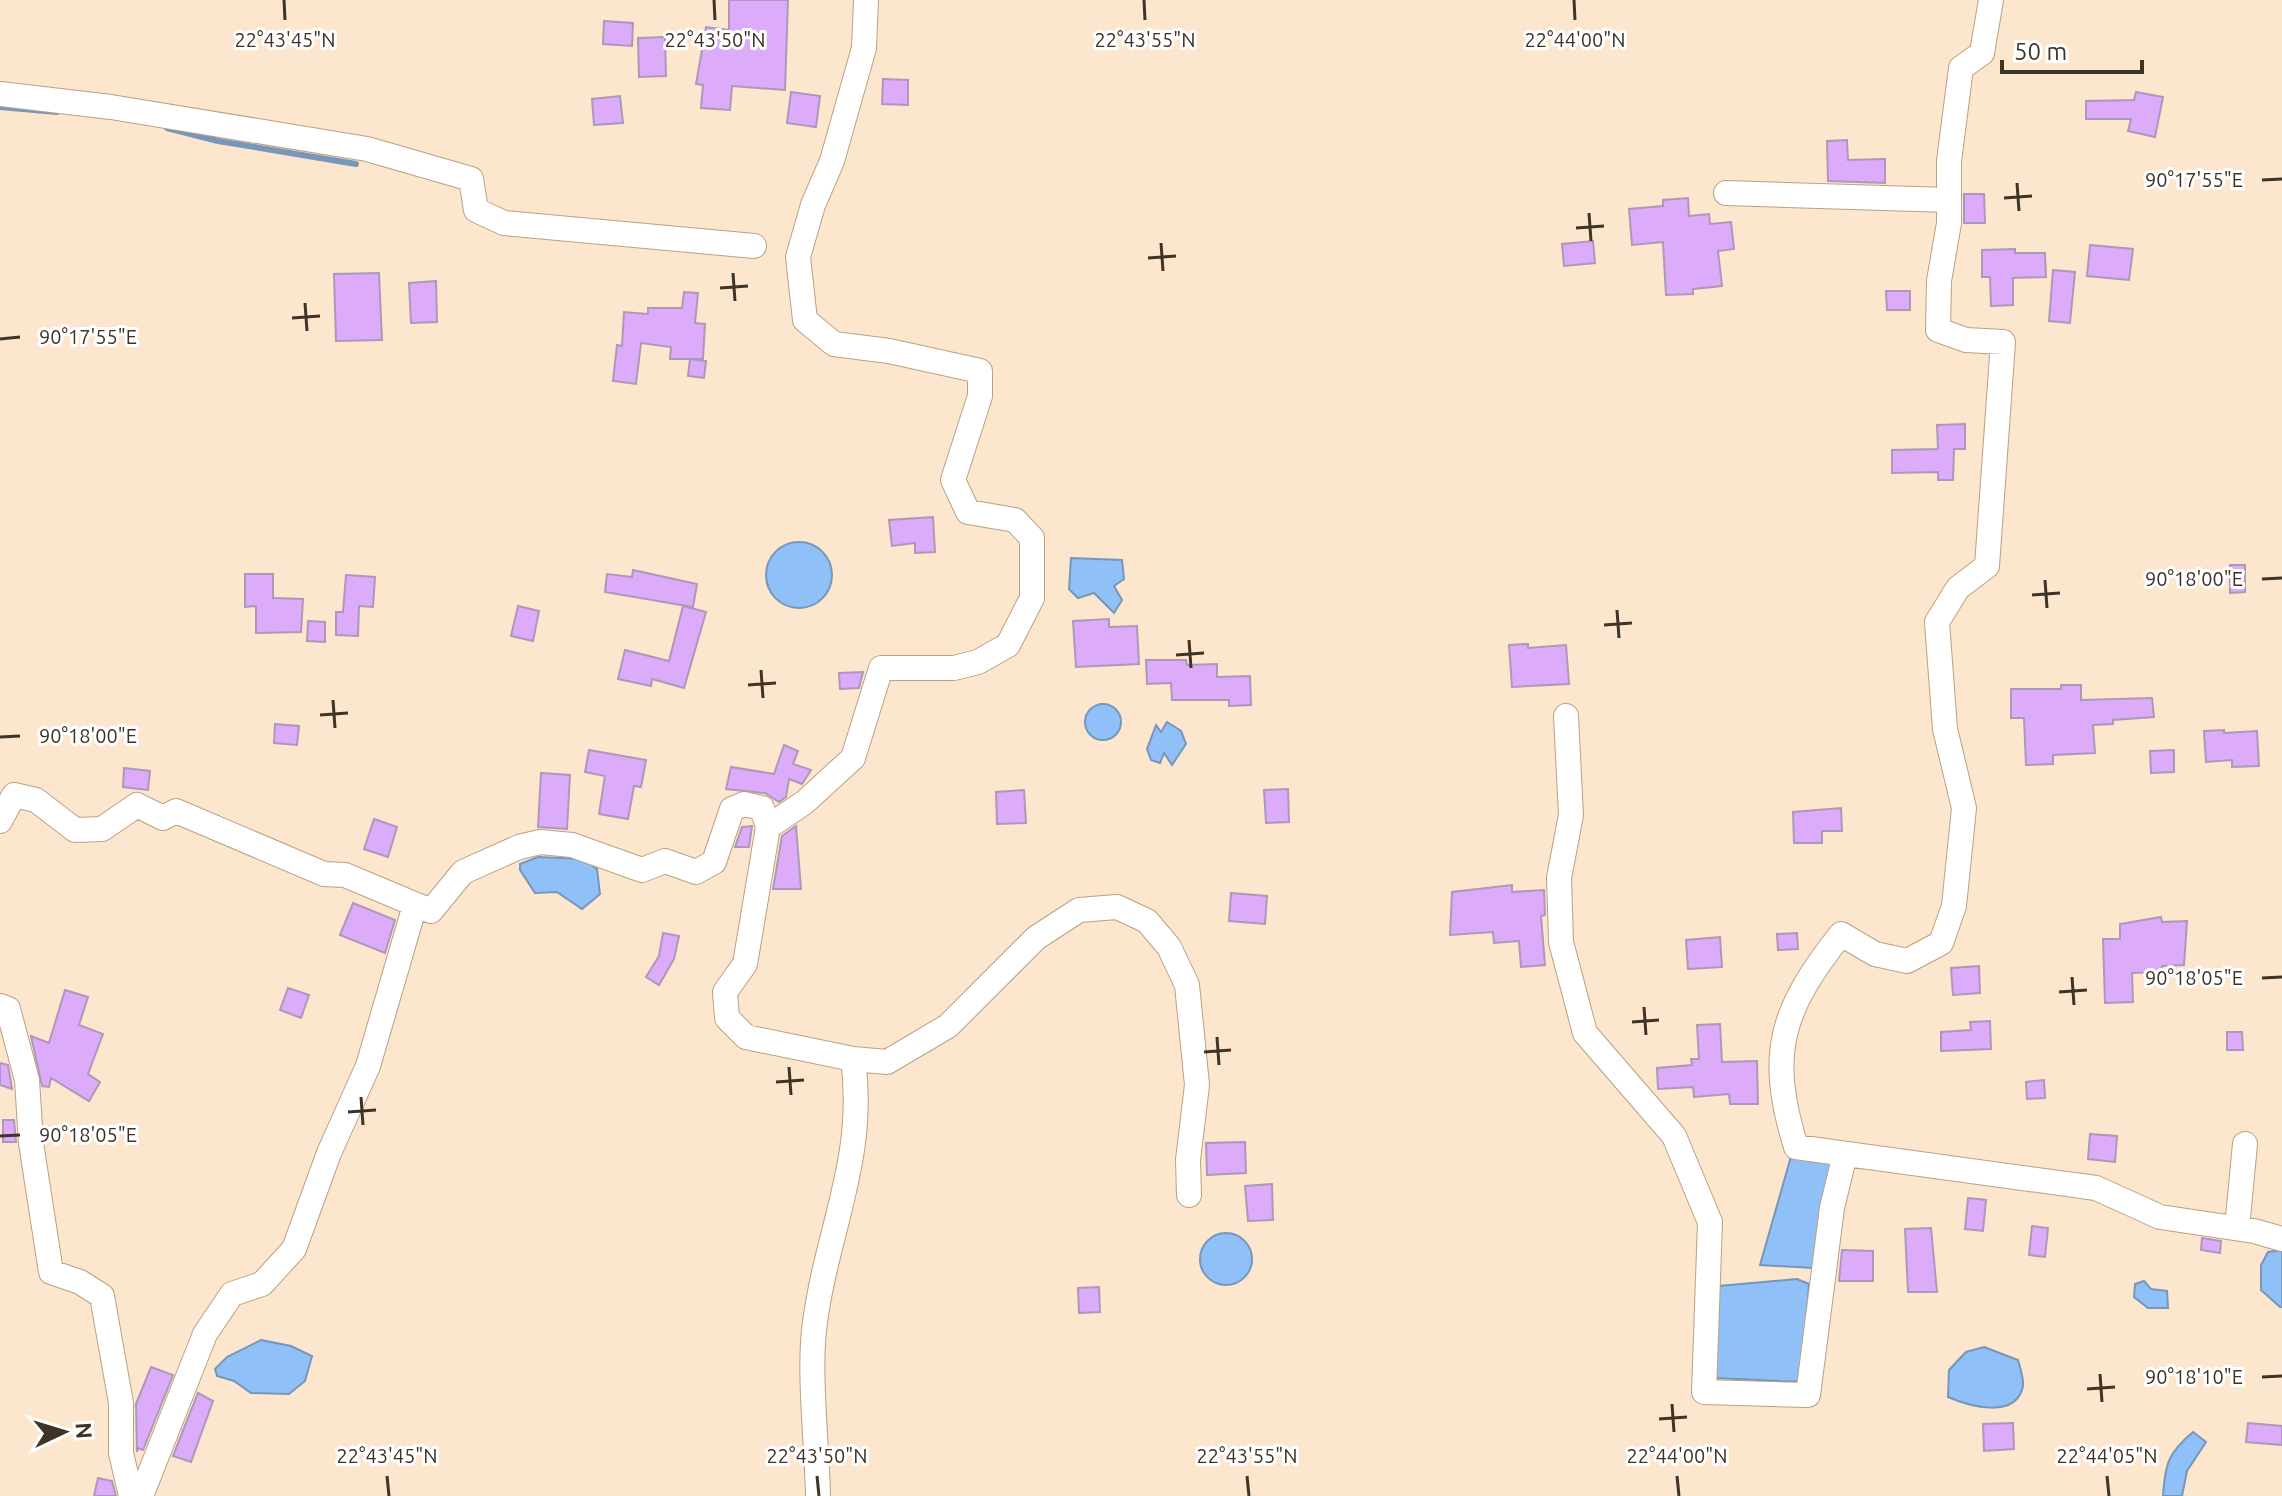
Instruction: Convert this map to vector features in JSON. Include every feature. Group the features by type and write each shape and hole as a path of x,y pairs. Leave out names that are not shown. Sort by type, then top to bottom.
{"street":[{"path":"768,827 805,802 853,758 881,668 954,668 978,662 1008,645 1032,598 1032,538 1015,520 968,512 953,480 980,396 980,371 889,351 834,344 805,320 798,257 813,205 832,161 864,48 866,0"},
{"path":"1991,0 1982,53 1961,68 1954,102 1949,223 1939,281 1938,330 1966,340 2003,342 1987,566 1958,588 1937,622 1945,729 1964,808 1954,906 1941,943 1907,961 1875,954 1841,934 1808,976 1787,1023 1780,1075 1783,1106 1796,1147 2096,1188 2160,1217 2237,1228 2282,1239"},
{"path":"0,94 111,107 367,149 471,179 476,210 504,223 754,246"},
{"path":"1726,193 1949,200"},
{"path":"1566,716 1571,815 1559,878 1561,942 1585,1033 1674,1136 1710,1222 1704,1392 1808,1395 1832,1208 1845,1154"},
{"path":"0,821 14,795 36,800 75,830 102,829 137,805 163,818 176,811 324,874 345,875 431,911 463,872 519,847 540,842 572,845 642,870 665,861 696,872 714,862 732,809 744,804 762,808 768,827 745,964 725,992 727,1018 746,1037 853,1059 887,1062 948,1026 1047,931 1079,910 1117,907 1147,921 1169,947 1187,985 1197,1085 1188,1160 1189,1195"},
{"path":"141,1496 205,1334 232,1294 262,1284 294,1249 329,1153 368,1066 415,905"},
{"path":"0,1006 8,1009 27,1080 31,1143 51,1272 80,1282 102,1296 121,1403 121,1453 131,1496"},
{"path":"818,1496 814,1334 824,1265 854,1152 858,1098 853,1059"},
{"path":"2237,1228 2245,1144"}],"water":[{"path":"799,542 822,552 832,575 822,598 799,608 776,598 766,575 776,552"},
{"path":"1071,558 1122,560 1124,579 1114,586 1122,600 1114,613 1094,593 1078,598 1069,589"},
{"path":"1103,704 1116,709 1121,722 1116,735 1103,740 1090,735 1085,722 1090,709"},
{"path":"1167,722 1181,731 1186,744 1172,765 1164,753 1160,763 1151,760 1147,749 1156,725 1161,732"},
{"path":"538,857 583,859 597,869 600,894 582,909 557,892 535,893 520,870 520,864"},
{"path":"1792,1153 1833,1159 1813,1268 1760,1265"},
{"path":"1226,1233 1244,1241 1252,1259 1244,1277 1226,1285 1208,1277 1200,1259 1208,1241"},
{"path":"2282,1250 2280,1307 2261,1290 2261,1265 2268,1252"},
{"path":"1797,1279 1809,1284 1802,1382 1716,1378 1719,1286"},
{"path":"2144,1281 2151,1289 2167,1291 2168,1308 2148,1308 2134,1297 2135,1284"},
{"path":"261,1340 291,1346 312,1356 305,1381 289,1394 251,1393 234,1381 217,1376 215,1369 227,1357"},
{"path":"1984,1347 2018,1360 2023,1386 2019,1397 2002,1407 1968,1404 1948,1397 1949,1370 1966,1352"},
{"path":"2193,1432 2206,1442 2187,1471 2182,1496 2163,1496 2169,1460"}],"building":[{"path":"729,0 788,0 785,90 732,86 730,110 701,108 703,85 696,84 706,27 729,30"},
{"path":"604,21 633,23 632,46 603,44"},
{"path":"665,37 666,76 639,77 638,38"},
{"path":"883,79 908,80 908,105 882,104"},
{"path":"791,92 820,96 816,127 787,123"},
{"path":"2136,92 2163,97 2155,137 2128,131 2131,119 2086,119 2086,101 2134,100"},
{"path":"620,96 623,123 594,125 592,99"},
{"path":"1847,140 1848,160 1885,159 1885,183 1828,181 1827,141"},
{"path":"1964,194 1984,194 1985,223 1964,223"},
{"path":"1688,198 1689,216 1709,214 1710,224 1731,222 1734,249 1718,251 1722,286 1693,289 1693,294 1666,295 1663,242 1632,245 1629,209 1663,206 1663,200"},
{"path":"1593,241 1595,263 1564,266 1562,244"},
{"path":"2090,245 2133,249 2129,280 2087,276"},
{"path":"2015,249 2015,253 2045,253 2046,277 2013,278 2013,305 1991,306 1990,277 1982,277 1982,250"},
{"path":"2053,270 2075,272 2070,323 2049,321"},
{"path":"379,273 382,340 336,341 334,274"},
{"path":"436,281 437,322 411,323 409,283"},
{"path":"1886,291 1910,291 1910,310 1887,310"},
{"path":"684,292 698,293 695,323 705,324 703,359 670,359 671,347 641,343 636,384 613,381 617,345 622,346 624,312 648,314 648,308 682,308"},
{"path":"690,359 706,361 704,378 688,376"},
{"path":"1965,424 1965,449 1954,449 1953,480 1938,480 1938,472 1892,473 1892,450 1938,449 1937,425"},
{"path":"933,517 935,552 915,553 915,543 892,546 889,520"},
{"path":"2230,565 2245,565 2245,592 2230,593"},
{"path":"633,570 697,584 693,607 605,592 607,574 632,577"},
{"path":"245,574 273,574 273,598 303,599 301,632 256,633 256,606 245,607"},
{"path":"346,575 375,577 373,607 359,606 358,636 336,635 336,612 343,612"},
{"path":"518,606 539,611 533,641 511,636"},
{"path":"683,606 706,612 684,688 652,679 651,686 618,679 625,650 669,661"},
{"path":"1109,619 1109,627 1137,626 1139,664 1076,667 1073,621"},
{"path":"308,621 325,622 325,642 307,641"},
{"path":"1528,644 1528,648 1566,645 1569,684 1512,687 1509,645"},
{"path":"1146,660 1186,660 1187,665 1217,664 1217,677 1250,676 1251,705 1229,706 1229,700 1172,700 1171,683 1147,684"},
{"path":"863,672 859,688 840,689 839,673"},
{"path":"2061,685 2081,685 2081,700 2152,698 2154,717 2093,725 2095,753 2053,755 2053,764 2026,765 2024,718 2011,718 2011,689 2061,689"},
{"path":"275,724 299,726 297,745 274,743"},
{"path":"2224,730 2224,733 2257,731 2259,766 2232,767 2232,760 2206,762 2204,731"},
{"path":"784,745 798,751 793,764 811,770 802,784 789,779 786,797 779,802 765,793 726,789 731,767 774,774"},
{"path":"589,750 646,760 641,787 634,786 628,819 599,814 605,776 585,772"},
{"path":"2174,750 2174,772 2151,773 2150,751"},
{"path":"124,768 150,771 148,790 123,787"},
{"path":"541,773 570,775 567,829 538,827"},
{"path":"1288,789 1289,822 1266,823 1264,790"},
{"path":"1024,790 1026,823 997,824 996,792"},
{"path":"1841,808 1842,831 1822,831 1822,843 1794,843 1793,812"},
{"path":"374,819 397,827 388,857 364,849"},
{"path":"752,826 749,847 735,847 742,827"},
{"path":"796,826 801,889 773,889 782,836"},
{"path":"1512,885 1512,892 1544,890 1545,915 1541,916 1545,965 1521,967 1519,941 1494,943 1493,932 1450,935 1452,892"},
{"path":"1231,893 1267,896 1265,924 1229,921"},
{"path":"353,903 395,920 385,953 340,935"},
{"path":"2161,917 2162,922 2187,921 2184,965 2162,966 2162,972 2132,973 2133,1002 2105,1003 2103,939 2120,939 2120,924"},
{"path":"663,933 679,936 674,959 659,985 646,977 659,956"},
{"path":"1797,933 1798,949 1778,950 1777,934"},
{"path":"1720,937 1722,967 1688,969 1686,940"},
{"path":"1979,966 1980,993 1953,995 1951,968"},
{"path":"288,988 309,995 301,1018 280,1010"},
{"path":"65,990 88,997 79,1025 103,1034 88,1074 100,1082 89,1101 51,1078 49,1087 42,1086 31,1036 49,1043"},
{"path":"1990,1021 1991,1049 1941,1051 1941,1032 1971,1030 1970,1022"},
{"path":"1720,1024 1722,1062 1757,1061 1758,1104 1730,1104 1729,1094 1694,1097 1693,1087 1658,1089 1657,1068 1692,1065 1691,1059 1699,1059 1697,1025"},
{"path":"2227,1032 2242,1032 2243,1050 2227,1050"},
{"path":"0,1063 8,1065 12,1089 0,1085"},
{"path":"2044,1080 2045,1098 2027,1099 2026,1082"},
{"path":"3,1120 14,1120 16,1142 3,1142"},
{"path":"2090,1134 2117,1136 2115,1162 2088,1159"},
{"path":"1245,1142 1246,1173 1207,1175 1206,1143"},
{"path":"1272,1184 1273,1220 1248,1221 1245,1186"},
{"path":"1968,1198 1986,1200 1983,1231 1965,1229"},
{"path":"2032,1226 2048,1228 2045,1257 2029,1255"},
{"path":"1931,1228 1937,1292 1908,1292 1905,1229"},
{"path":"2202,1238 2221,1241 2220,1253 2201,1250"},
{"path":"1842,1250 1873,1251 1873,1281 1839,1281"},
{"path":"1099,1287 1100,1312 1079,1313 1078,1288"},
{"path":"151,1367 173,1375 143,1450 138,1448 137,1452 136,1404"},
{"path":"198,1393 213,1401 191,1462 173,1456"},
{"path":"2013,1423 2014,1449 1984,1451 1983,1424"},
{"path":"2248,1423 2282,1426 2282,1445 2246,1442"},
{"path":"98,1478 112,1481 116,1496 94,1496"}],"waterway":[{"path":"0,107 57,112"},
{"path":"167,128 218,141 356,164"}]}
